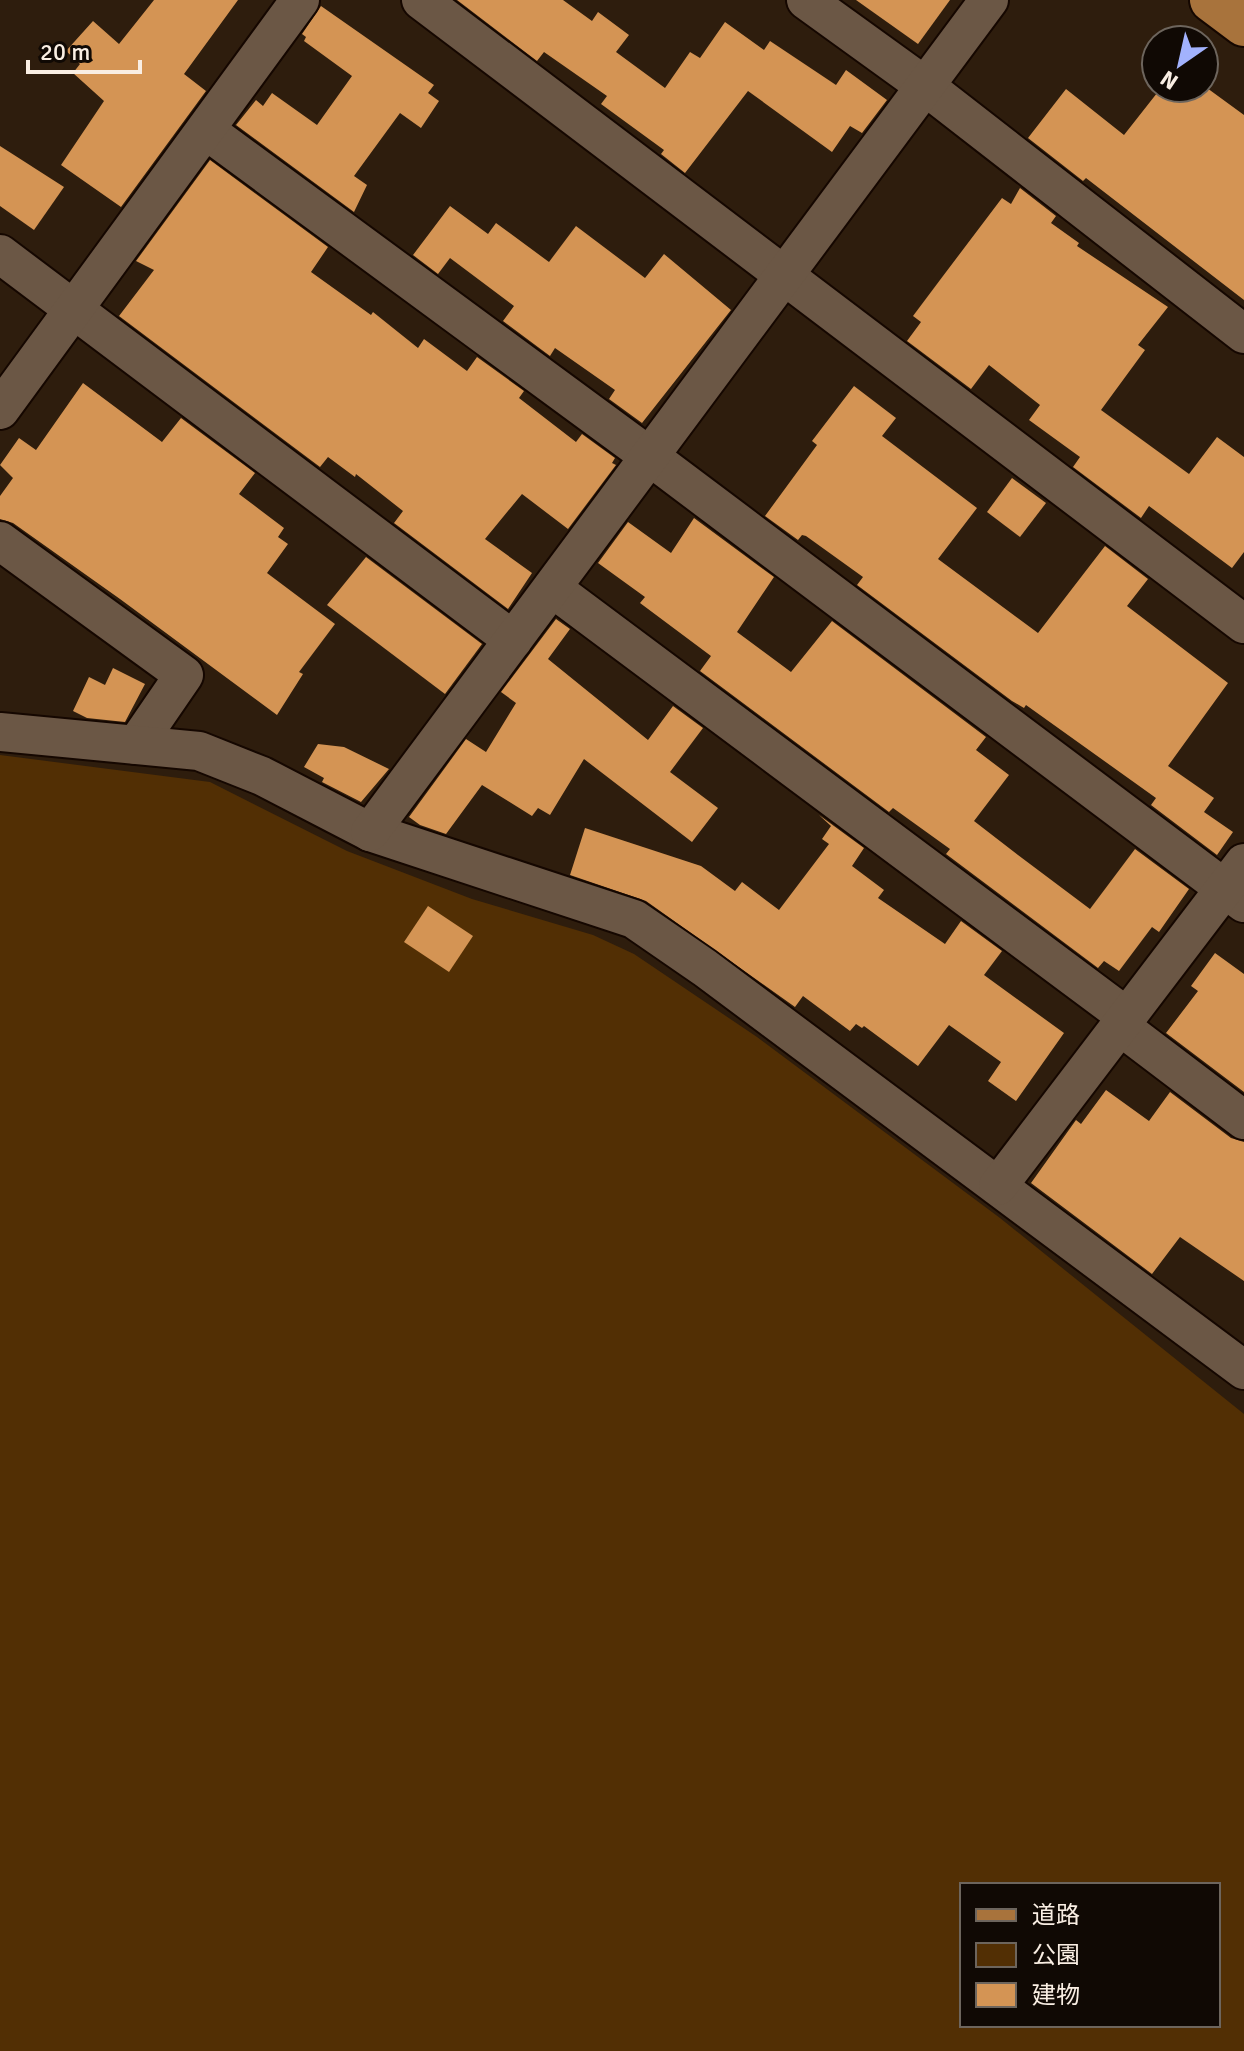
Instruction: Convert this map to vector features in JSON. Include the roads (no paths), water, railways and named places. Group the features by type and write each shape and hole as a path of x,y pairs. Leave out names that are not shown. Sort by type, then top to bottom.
{"main road":[{"path":"1212,0 1244,24"}],"street":[{"path":"0,410 300,0"},
{"path":"421,0 1244,624"},
{"path":"806,0 925,86 1244,334"},
{"path":"370,832 989,0"},
{"path":"207,131 1238,885 1123,1022 998,1186"},
{"path":"0,254 513,640"},
{"path":"0,541 184,675 136,745"},
{"path":"552,588 1123,1022 1244,1120"},
{"path":"0,732 199,751 262,776 370,832 634,919 705,968 1244,1370"}]}
